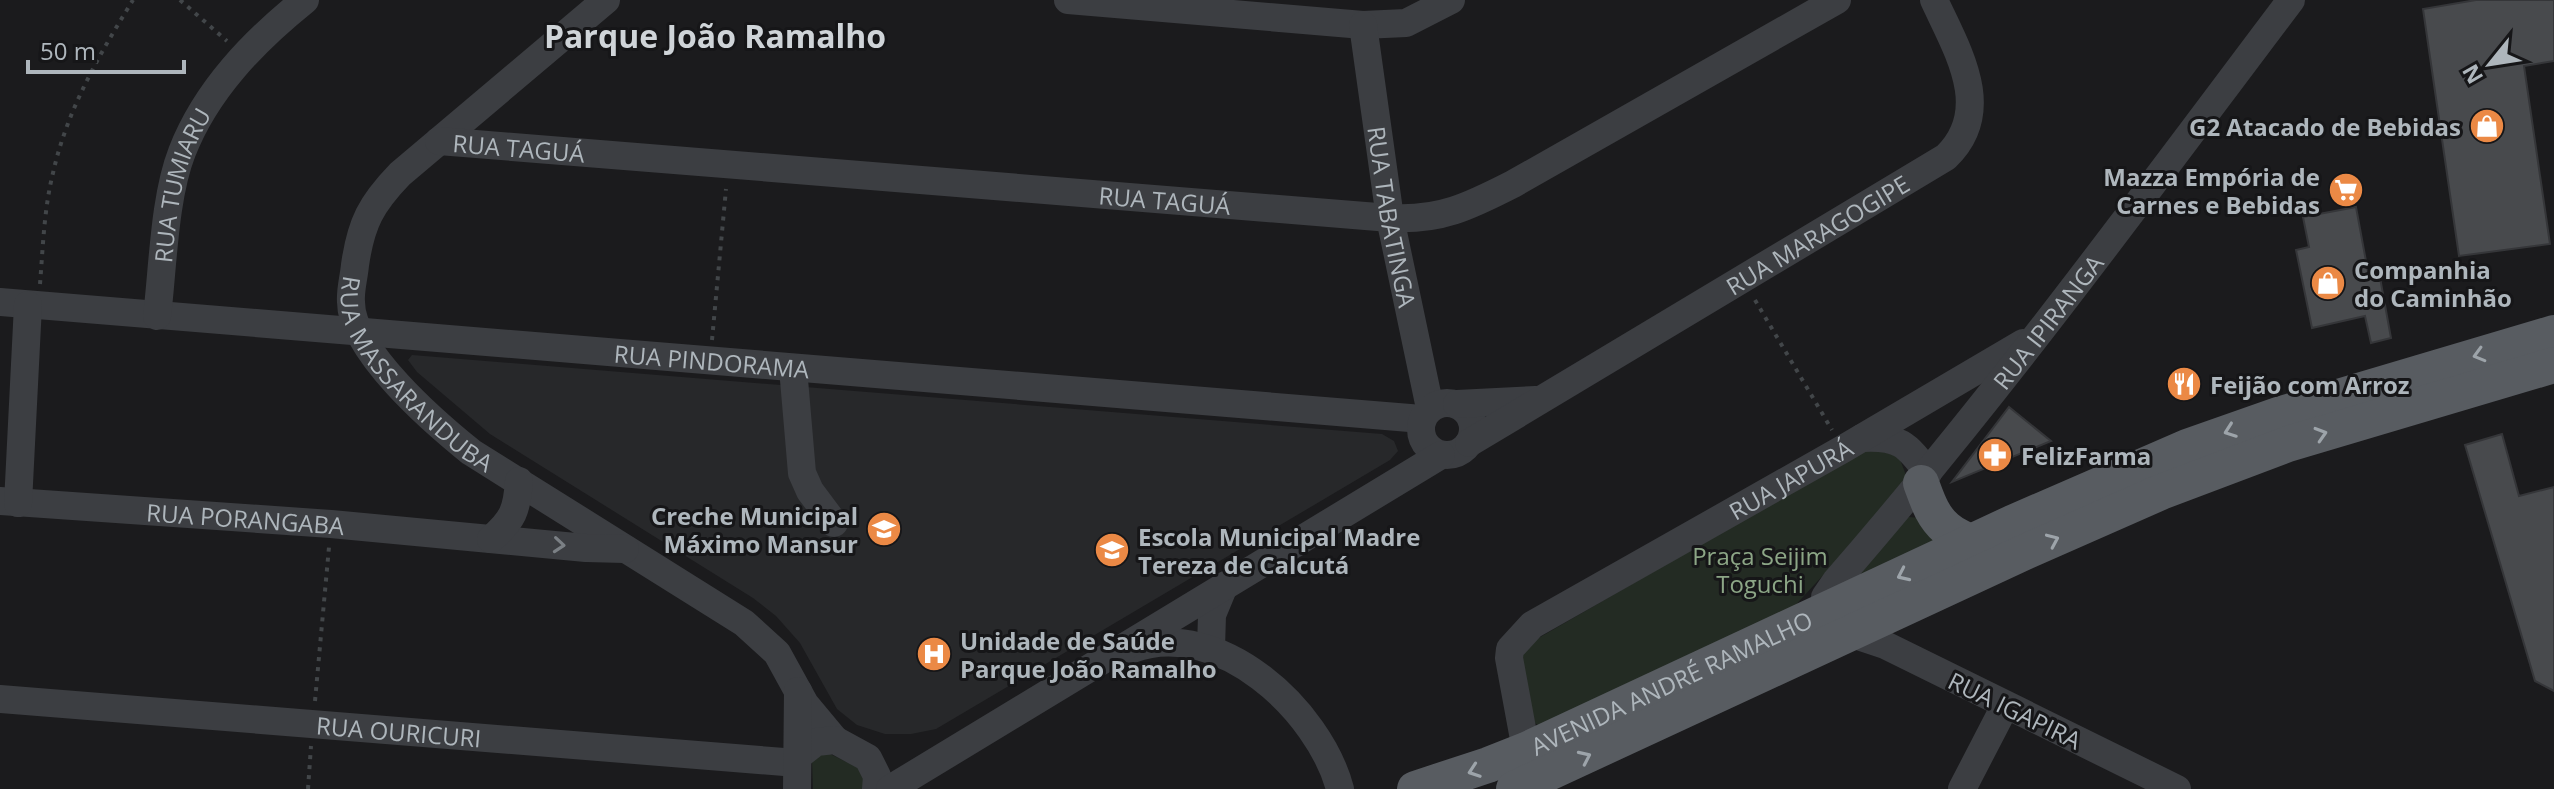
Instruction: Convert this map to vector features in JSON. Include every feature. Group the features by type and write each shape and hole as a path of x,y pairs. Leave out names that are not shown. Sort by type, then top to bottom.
{"main road":[{"name":"AVENIDA ANDRÉ RAMALHO","path":"1514,789 1852,634 1978,558 2187,447 2236,429 2554,333"},
{"name":"AVENIDA ANDRÉ RAMALHO","path":"1415,789 1526,750 1825,611 2288,444 2554,365"},
{"path":"1925,478 1938,520 1978,558"}],"street":[{"name":"RUA TUMIARU","path":"157,316 171,202 181,153 208,99 244,56 305,0"},
{"name":"RUA MASSARANDUBA","path":"606,0 391,184 367,215 359,236 350,304 360,332 394,380 441,428 471,452 761,637 783,661 814,717 835,740"},
{"path":"1078,0 1363,25 1406,23 1451,0"},
{"name":"RUA TAGUÁ","path":"439,141 1390,218 1436,217 1472,205 1837,0"},
{"name":"RUA MARAGOGIPE","path":"1541,399 1435,425 1455,454 1541,399 1934,165 1954,149 1970,118 1967,73 1934,0"},
{"name":"RUA IPIRANGA","path":"1825,611 1825,597 1836,581 1925,478 2037,335 2291,0"},
{"name":"RUA TABATINGA","path":"1363,25 1390,218 1435,425 1465,409 1473,425 1469,443"},
{"name":"RUA PINDORAMA","path":"0,302 1435,425"},
{"path":"9,502 33,305"},
{"name":"RUA JAPURÁ","path":"1526,750 1509,658 1510,649 1532,625 1853,444 2037,335"},
{"path":"793,368 802,473 810,491 834,523"},
{"path":"890,789 1408,476 1435,425"},
{"path":"1853,444 1884,437 1897,440 1912,451 1925,478"},
{"path":"491,539 509,523 517,507 519,481"},
{"name":"RUA PORANGABA","path":"9,502 331,524 626,549"},
{"path":"1211,648 1212,615 1224,586"},
{"path":"1825,611 1852,634"},
{"name":"RUA IGAPIRA","path":"1852,634 1885,645 2177,789"},
{"path":"1102,660 1156,643 1177,642 1211,648 1274,688 1296,709 1326,755 1340,789"},
{"path":"797,777 798,690"},
{"name":"RUA OURICURI","path":"0,699 313,724 797,777"},
{"path":"1962,789 2005,706"},
{"path":"797,777 816,742 835,740 868,758 907,762 942,755"},
{"path":"1321,789 1326,755"},
{"path":"868,758 877,776 876,789"}],"path":[{"path":"33,305 58,152 83,85 133,0"},
{"path":"180,0 244,56"},
{"path":"710,362 729,165"},
{"path":"1743,279 1853,444"},
{"path":"308,789 331,524"}],"shaded area":[{"path":"412,355 1382,434 1394,441 1398,451 1390,460 936,729 911,734 885,734 857,725 837,709 800,643 776,616 753,598 490,434 417,372 408,360"}],"green space":[{"name":"Praça Seijim Toguchi","path":"1869,447 1899,457 1906,475 1902,490 1790,611 1541,726 1534,723 1521,671 1524,651 1530,643"},
{"path":"1909,517 1920,518 1936,542 1847,583 1902,521"},
{"path":"826,752 863,770 864,789 813,789 812,760"}],"building":[{"name":"G2 Atacado de Bebidas","path":"2476,0 2554,0 2554,61 2524,66 2550,244 2459,256 2423,9"},
{"name":"Companhia do Caminhão","path":"2356,207 2368,272 2379,272 2391,338 2371,343 2365,316 2312,328 2296,250 2309,247 2303,217"},
{"name":"FelizFarma","path":"2009,407 2051,441 1952,482"},
{"path":"2502,434 2519,496 2554,487 2554,691 2535,681 2465,445"}],"place":[{"name":"G2 Atacado de Bebidas","path":"2487,126"},
{"name":"Mazza Empória de Carnes e Bebidas","path":"2346,190"},
{"name":"Companhia do Caminhão","path":"2328,283"},
{"name":"Feijão com Arroz","path":"2184,384"},
{"name":"FelizFarma","path":"1995,455"},
{"name":"Creche Municipal Máximo Mansur","path":"884,529"},
{"name":"Escola Municipal Madre Tereza de Calcutá","path":"1112,550"},
{"name":"Unidade de Saúde Parque João Ramalho","path":"934,654"}],"district":[{"name":"Parque João Ramalho","path":"715,35"}]}
